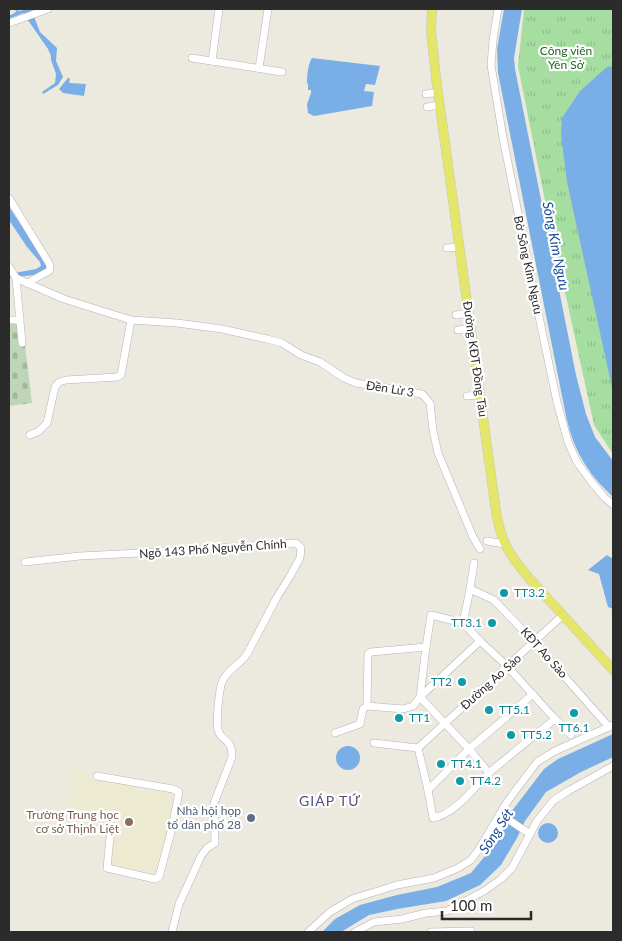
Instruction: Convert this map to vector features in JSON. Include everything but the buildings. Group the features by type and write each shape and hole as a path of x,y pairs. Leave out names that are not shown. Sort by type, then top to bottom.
{"main road":[{"name":"Đường KĐT Đồng Tàu","path":"432,9 431,32 438,92 497,519 505,544 529,578 613,670"}],"street":[{"path":"9,22 48,9"},
{"path":"212,61 219,9"},
{"path":"259,68 268,9"},
{"name":"Bờ Sông Kim Ngưu","path":"498,9 491,65 506,156 557,402 568,442 577,462 593,484 613,505"},
{"path":"192,58 282,72"},
{"path":"426,94 438,92"},
{"path":"427,107 440,105"},
{"path":"9,198 50,265 49,271 27,283"},
{"path":"447,248 459,247"},
{"path":"10,269 16,278 22,343"},
{"name":"Đền Lừ 3","path":"16,278 64,299 130,320 186,324 282,343 301,355 320,362 344,378 356,383 422,394 430,403 438,453 473,537 480,549"},
{"path":"456,315 468,313"},
{"path":"9,320 20,320"},
{"path":"30,435 39,431 47,423 55,388 59,382 117,377 121,375 130,320"},
{"path":"458,330 470,328"},
{"path":"467,396 480,395"},
{"path":"487,541 505,544"},
{"name":"Ngõ 143 Phố Nguyễn Chính","path":"25,562 80,556 296,544 301,548 300,558 245,658 223,680 220,689 219,732 230,744 232,757 214,803 215,843 207,848 186,889 179,904 172,932"},
{"path":"463,622 474,563"},
{"name":"KĐT Ao Sào","path":"470,589 494,600 611,726"},
{"path":"420,697 431,615 463,622 571,735"},
{"name":"Đường Ao Sào","path":"418,748 563,615"},
{"path":"366,706 403,708 413,706 420,697 480,641"},
{"path":"335,732 360,724 363,709 366,706 368,654 371,652 426,647"},
{"path":"428,790 469,749 533,694"},
{"path":"420,697 490,773"},
{"path":"374,743 418,748 428,790 432,818 442,816 451,810 490,773 555,719"},
{"path":"308,932 330,912 352,899 397,885 434,878 458,868 471,860 503,816 517,788 537,762 555,751 611,726"},
{"path":"355,932 374,922 447,911 484,891 501,879 512,868 537,821 554,800 613,766"},
{"path":"97,776 173,789 179,792 159,877 155,879 107,868 111,828"},
{"path":"503,816 530,834"},
{"path":"431,932 471,931"}],"shaded area":[{"name":"Trường Trung học cơ sở Thịnh Liệt","path":"73,768 89,772 88,778 133,786 137,791 152,794 157,790 173,792 176,796 158,869 148,872 112,865 109,861 112,826 66,818"}],"green space":[{"name":"Công viên Yên Sở","path":"524,9 613,9 613,454 594,425 518,66"},
{"path":"22,320 32,403 9,406 9,321"}],"water":[{"path":"15,9 18,11 31,9 40,32 57,48 56,61 63,77 58,85 43,94 42,92 55,83 56,74 51,56 23,13 9,19 9,16 16,12"},
{"path":"504,9 522,9 514,58 515,69 576,375 586,414 595,437 613,461 613,497 591,474 584,463 574,442 567,419 498,73 497,49"},
{"path":"312,58 380,66 375,85 366,84 364,91 374,92 372,106 314,116 308,113 307,104 311,90 308,90 307,77"},
{"path":"613,66 613,392 567,182 561,135 562,118 580,91 607,67"},
{"path":"70,78 69,83 86,84 84,96 63,93 59,89"},
{"path":"9,207 46,262 46,270 41,274 9,278 9,274 36,269 41,266 9,220"},
{"path":"607,555 613,559 613,609 608,607 599,574 588,570"},
{"path":"613,734 613,757 581,772 546,792 525,821 501,865 480,885 446,901 369,915 341,932 322,932 335,919 360,905 437,887 471,873 501,832 508,816 544,769 558,759"},
{"path":"348,746 356,750 360,758 356,766 348,770 340,766 336,758 340,750"},
{"path":"548,823 555,826 558,833 555,840 548,843 541,840 538,833 541,826"}],"place":[{"name":"TT3.2","path":"504,593"},
{"name":"TT3.1","path":"492,623"},
{"name":"TT2","path":"462,682"},
{"name":"TT5.1","path":"489,710"},
{"name":"TT6.1","path":"574,713"},
{"name":"TT1","path":"399,718"},
{"name":"TT5.2","path":"511,735"},
{"name":"TT4.1","path":"441,764"},
{"name":"TT4.2","path":"460,781"},
{"name":"Nhà hội họp tổ dân phố 28","path":"251,818"},
{"name":"Trường Trung học cơ sở Thịnh Liệt","path":"129,822"}],"district":[{"name":"GIÁP TỨ","path":"330,801"}],"water label":[{"name":"Sông Kim Ngưu","path":"556,246"},
{"name":"Sông Sét","path":"496,831"}]}
